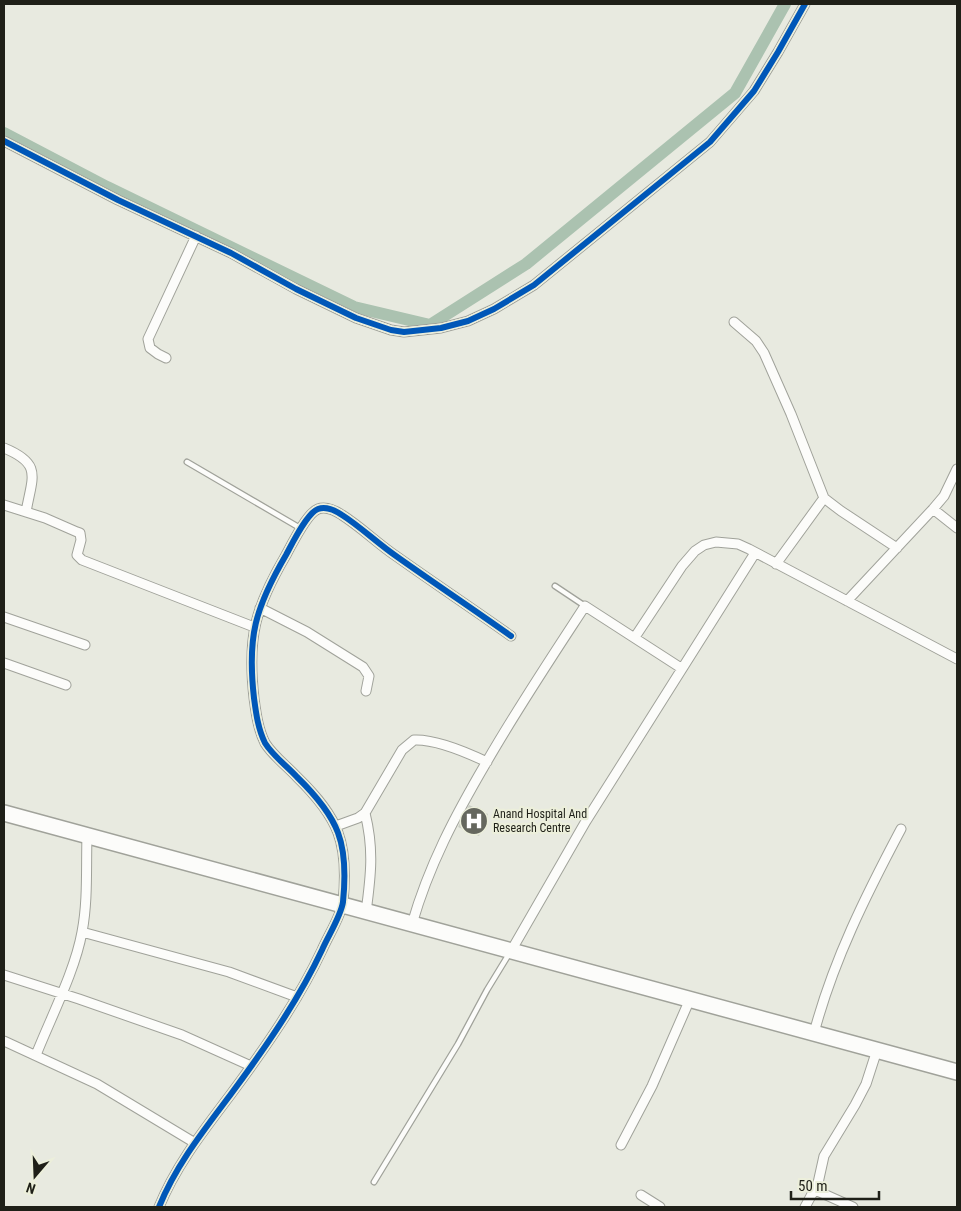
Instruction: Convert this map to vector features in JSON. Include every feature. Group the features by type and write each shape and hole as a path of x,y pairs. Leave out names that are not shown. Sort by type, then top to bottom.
{"main road":[{"path":"4,813 957,1072"}],"street":[{"path":"4,141 118,200 231,253 356,318 391,330 422,331 441,328 468,321 508,302 534,285 710,142 754,91 805,4"},
{"path":"166,358 150,348 148,339 196,236"},
{"path":"734,322 756,341 764,353 824,498 840,512 897,548"},
{"path":"4,448 30,463 32,479 26,512"},
{"path":"846,601 933,509 944,496 957,470"},
{"path":"776,564 824,498"},
{"path":"4,505 80,534 81,540 77,555 82,560 254,627"},
{"path":"159,1207 171,1181 195,1143 298,997 343,906 343,848 336,826 318,799 266,744 256,715 252,674 254,627 260,608 286,555 309,516 316,509 323,508 341,514 393,554 511,636"},
{"path":"933,509 953,519 957,528"},
{"path":"635,637 682,566 695,551 704,545 726,542 738,544 957,659"},
{"path":"511,951 586,821 755,553"},
{"path":"412,924 422,891 451,825 532,686 584,606 682,668"},
{"path":"260,608 307,632 363,667 369,676 366,691"},
{"path":"4,617 85,645"},
{"path":"4,663 66,684"},
{"path":"336,826 358,818 365,812 402,750 414,740 432,742 470,754 487,762"},
{"path":"365,812 372,849 366,912"},
{"path":"814,1033 823,999 837,961 862,905 901,830"},
{"path":"36,1055 62,994 82,932 85,897 86,836"},
{"path":"82,932 229,972 298,997"},
{"path":"4,975 182,1035 251,1066"},
{"path":"621,1145 652,1086 690,999"},
{"path":"4,1042 36,1055 116,1094 195,1143"},
{"path":"805,1207 815,1190 824,1156 866,1084 877,1050"},
{"path":"815,1190 853,1207"},
{"path":"641,1195 660,1207"}],"lane":[{"path":"187,462 302,529"},
{"path":"555,586 584,606"},
{"path":"374,1182 458,1044 487,990 511,951"}],"building":[{"path":"469,805 488,814 479,836 458,827"}],"waterway":[{"path":"4,133 107,187 354,307 430,325 526,264 735,93 785,4"}],"cycle path":[{"path":"4,141 118,200 231,253 296,289 356,318 391,330 404,332 441,328 468,321 494,309 534,285 710,142 754,91 805,4"},
{"path":"159,1207 191,1148 292,1006 313,969 340,913 343,902 344,863 342,847 332,819 311,792 265,743 259,727 254,698 252,677 253,640 260,607 275,574 300,529 309,516 318,509 328,509 337,512 396,556 511,636"}],"place":[{"name":"Anand Hospital And Research Centre","path":"474,821"}]}
